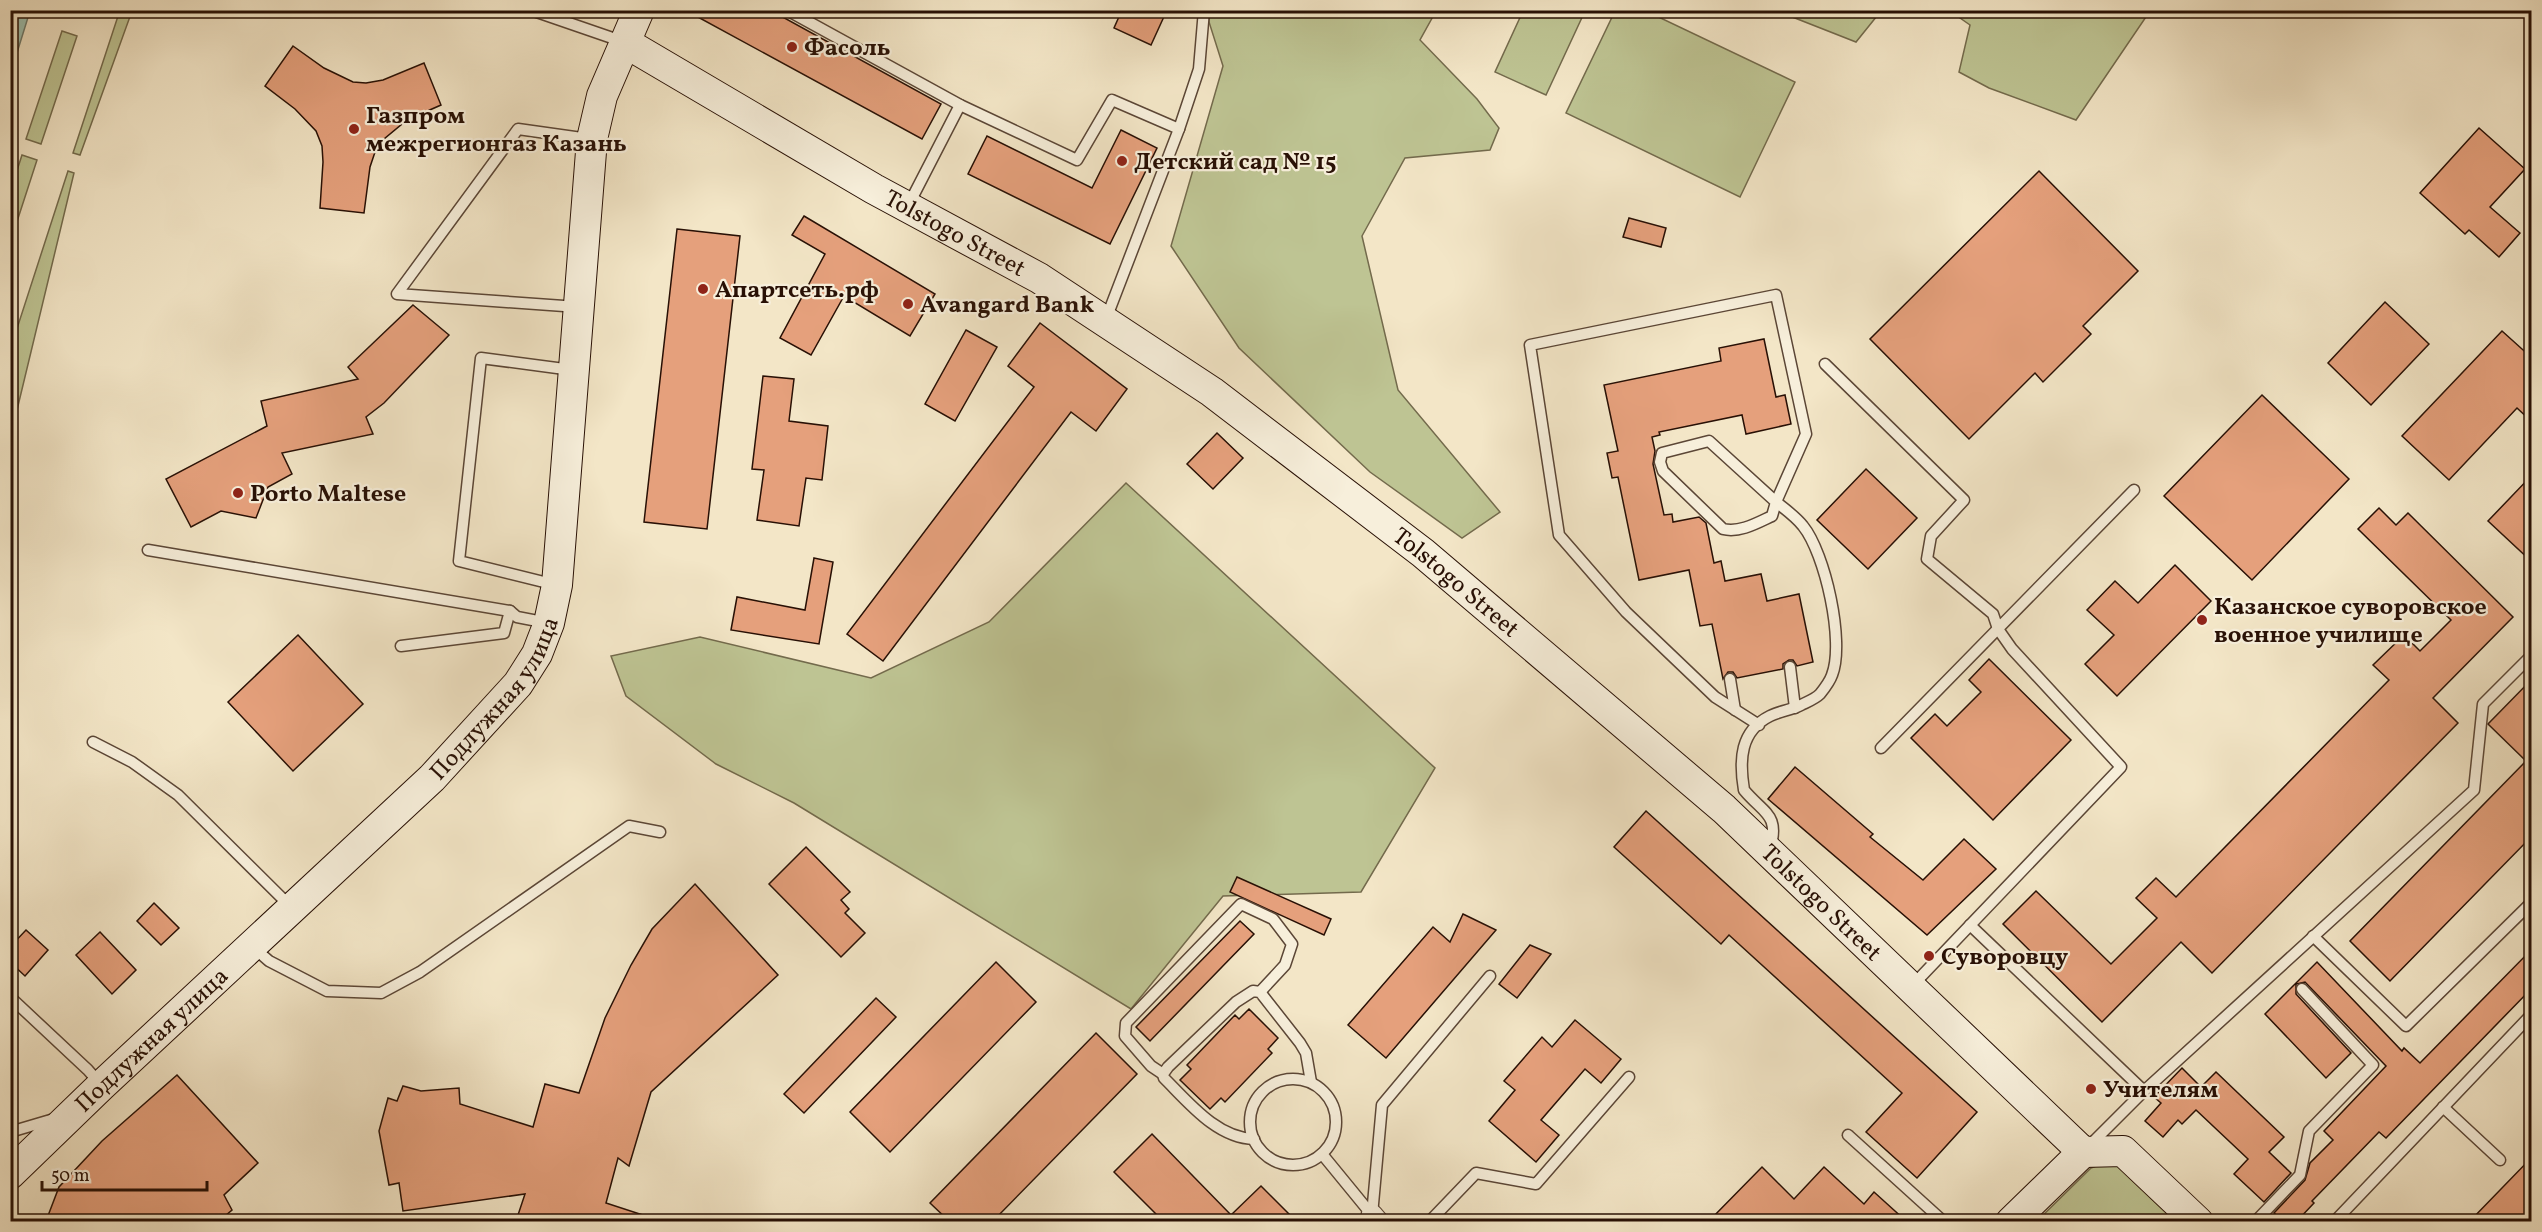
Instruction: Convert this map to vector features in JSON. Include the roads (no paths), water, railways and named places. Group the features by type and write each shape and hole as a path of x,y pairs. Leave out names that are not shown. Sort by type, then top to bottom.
{"street":[{"name":"Подлужная улица","path":"10,1174 71,1114 432,778 518,684 537,654 549,623 557,585 576,370 592,139 602,96 639,10"},
{"name":"Tolstogo Street","path":"626,43 907,207 1039,278 1212,392 1423,553 1724,809 2083,1152"},
{"path":"2011,1221 2083,1152 2123,1151 2198,1221"}],"lane":[{"path":"531,10 626,43"},
{"path":"787,10 960,105 1077,160 1112,100 1179,129"},
{"path":"1105,322 1179,129 1199,69 1204,10"},
{"path":"907,207 960,105"},
{"path":"580,308 397,294 518,129 592,139"},
{"path":"1759,725 1714,697 1626,612 1559,535 1530,345 1776,295 1806,434 1776,502 1772,516 1752,526 1730,531 1723,530 1663,471 1660,462 1662,453 1709,441 1776,502 1803,526 1818,553 1833,615 1836,647 1832,675 1818,696 1795,708 1770,716 1759,725 1748,733 1741,752 1744,790 1772,817 1774,833 1770,852"},
{"path":"557,585 459,561 481,358 576,370"},
{"path":"1825,364 1964,500 1931,536 1927,559 1993,614 1998,629 2012,650 2121,767 1910,987"},
{"path":"1881,748 2134,490"},
{"path":"148,550 510,611 517,617 549,623"},
{"path":"401,646 504,633 510,611"},
{"path":"2083,1152 2144,1091 2474,790 2483,704 2532,655"},
{"path":"1790,667 1795,708"},
{"path":"1730,679 1735,710"},
{"path":"93,742 132,762 178,795 292,908"},
{"path":"252,945 269,961 327,991 381,993 420,972 629,826 660,832"},
{"path":"2313,936 2406,1026 2532,902"},
{"path":"1254,1139 1244,1139 1213,1125 1164,1078 1163,1074 1151,1066 1125,1035 1126,1023 1240,904 1273,920 1292,944 1285,965 1260,992"},
{"path":"1970,925 2144,1091"},
{"path":"1375,1218 1382,1105 1490,976"},
{"path":"2255,1221 2300,1174 2308,1131 2373,1065 2301,989"},
{"path":"1163,1074 1236,1002 1253,991 1260,992 1300,1043 1306,1053 1311,1082"},
{"path":"10,998 88,1070 101,1086"},
{"path":"2334,1221 2532,1014"},
{"path":"1429,1221 1476,1173 1536,1184 1629,1077"},
{"path":"1297,1078 1311,1082 1323,1090 1331,1101 1336,1115 1336,1129 1331,1143 1312,1161 1287,1165 1275,1161 1264,1154 1254,1139 1250,1120 1252,1107 1259,1095 1270,1085 1282,1080 1297,1078"},
{"path":"2443,1107 2500,1160"},
{"path":"10,1132 71,1114"},
{"path":"1848,1135 1944,1221"},
{"path":"1322,1154 1375,1218"}],"place":[{"name":"Фасоль","path":"792,47"},
{"name":"Газпром межрегионгаз Казань","path":"354,129"},
{"name":"Детский сад № 15","path":"1122,161"},
{"name":"Апартсеть.рф","path":"703,289"},
{"name":"Avangard Bank","path":"908,304"},
{"name":"Porto Maltese","path":"238,493"},
{"name":"Казанское суворовское военное училище","path":"2202,620"},
{"name":"Суворовцу","path":"1929,956"},
{"name":"Учителям","path":"2091,1089"}]}
